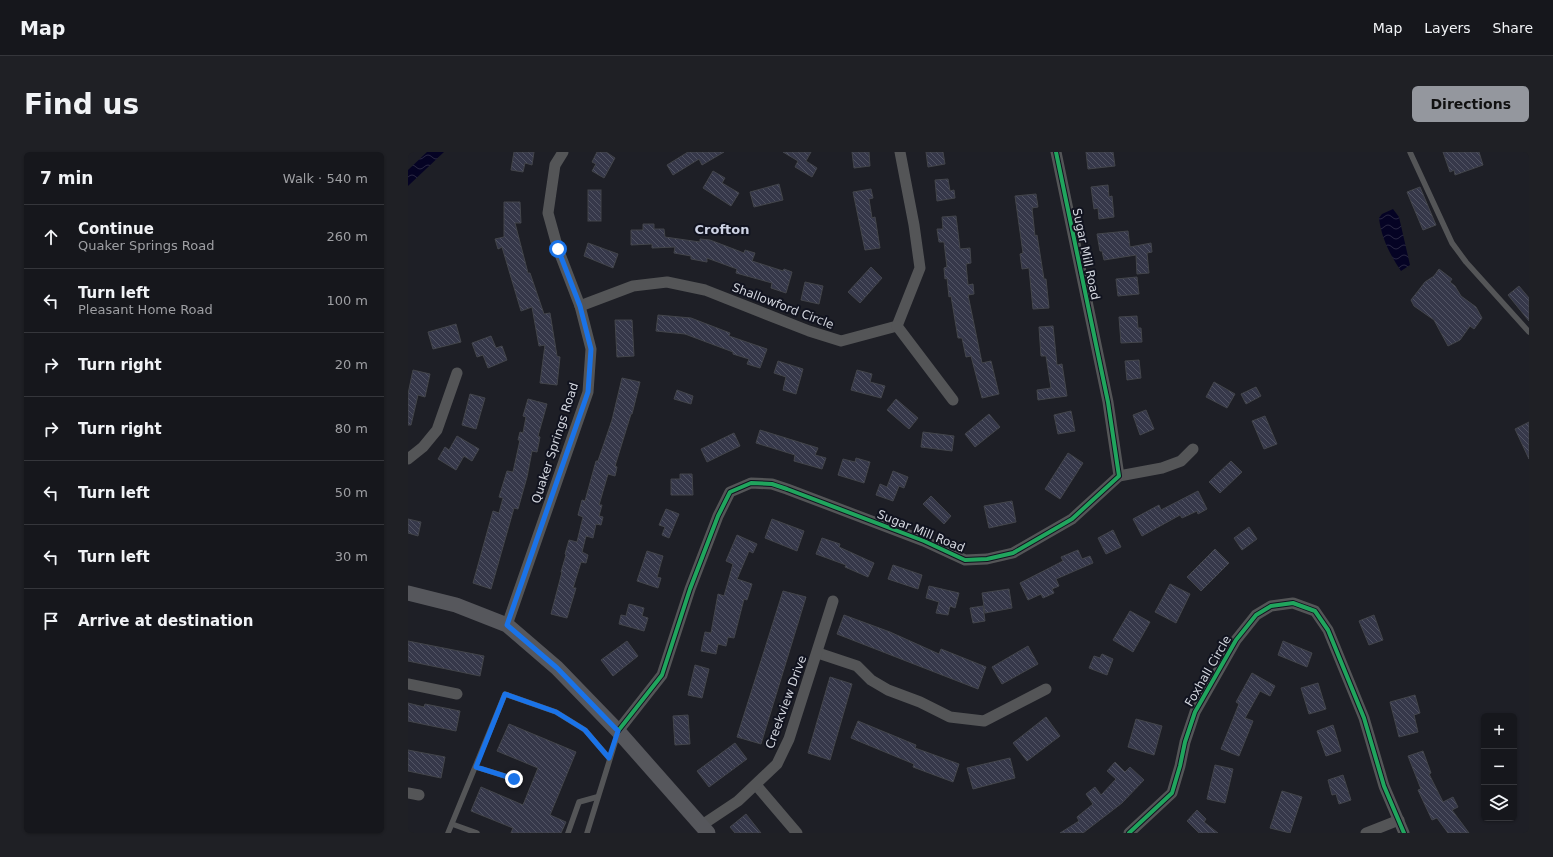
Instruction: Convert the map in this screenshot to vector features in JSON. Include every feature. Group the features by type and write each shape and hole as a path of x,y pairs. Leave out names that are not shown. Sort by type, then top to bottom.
{"main road":[{"path":"408,593 456,605 507,625 557,668 618,731 705,829"}],"street":[{"name":"Quaker Springs Road","path":"507,625 588,392 591,349 580,306 558,249 548,213 555,165 563,152"},
{"path":"900,152 914,225 920,268 897,326 953,400"},
{"name":"Sugar Mill Road","path":"618,731 662,675 690,589 718,516 730,492 751,483 772,484 924,541 965,560 987,559 1013,553 1072,519 1119,476 1108,402 1056,152"},
{"name":"Shallowford Circle","path":"580,306 633,286 667,282 705,290 809,331 841,341 897,326"},
{"path":"408,459 423,447 437,430 457,372"},
{"path":"1119,476 1162,468 1181,461 1193,449"},
{"name":"Creekview Drive","path":"705,829 756,785 777,764 789,739 818,653 833,601"},
{"name":"Foxhall Circle","path":"1128,833 1172,793 1185,742 1195,712 1236,640 1256,615 1271,606 1293,603 1315,611 1328,630 1364,718 1384,786 1404,833"},
{"path":"818,653 857,666 871,680 888,690 920,702 950,718 984,720 1046,689"},
{"path":"408,684 457,694"},
{"path":"756,785 797,833"},
{"path":"408,793 419,795"},
{"path":"1366,833 1399,820"}],"lane":[{"path":"1410,152 1452,243 1466,262 1529,332"},
{"path":"448,833 505,694 556,712 585,730 609,758"},
{"path":"587,833 618,731"},
{"path":"476,767 514,779"},
{"path":"568,833 579,802 597,797"},
{"path":"452,824 477,833"}],"water":[{"path":"427,152 444,152 408,186 408,170"},
{"path":"1393,209 1399,217 1410,265 1401,271 1387,246 1379,218 1382,214"}],"building":[{"path":"514,152 534,152 532,165 525,163 523,172 511,170"},
{"path":"597,152 606,152 615,158 604,178 592,171 596,164 592,162"},
{"path":"688,152 724,152 702,165 699,159 673,175 667,165"},
{"path":"783,152 811,152 806,161 817,168 812,177 795,167 798,161"},
{"path":"852,152 869,152 870,166 854,168"},
{"path":"926,152 943,152 945,164 928,167"},
{"path":"1086,152 1113,152 1115,166 1088,169"},
{"path":"1443,152 1479,152 1483,165 1455,175 1454,170 1450,172"},
{"path":"713,171 725,178 722,183 739,193 731,206 703,188"},
{"path":"948,179 950,191 954,190 955,198 937,201 935,180"},
{"path":"779,184 783,200 754,207 750,192"},
{"path":"1108,185 1109,197 1112,196 1114,217 1099,219 1098,208 1094,209 1091,187"},
{"path":"1420,187 1436,225 1423,230 1407,192"},
{"path":"871,189 873,198 869,199 872,218 875,217 880,248 865,250 853,192"},
{"path":"588,190 601,190 601,221 588,221"},
{"path":"1036,194 1038,207 1032,208 1035,236 1037,235 1044,279 1046,279 1049,308 1033,309 1029,268 1022,269 1020,254 1023,253 1015,196"},
{"path":"504,202 520,202 521,223 515,223 528,273 530,273 544,314 550,313 557,356 560,357 557,385 540,383 545,345 539,346 532,307 521,311 502,247 498,249 495,239 504,237"},
{"path":"956,216 960,249 970,248 971,263 966,264 968,285 973,284 974,294 968,295 982,363 991,361 999,394 982,398 971,356 966,357 962,338 958,338 951,296 949,297 947,278 945,279 944,268 947,267 944,242 939,242 937,229 943,229 942,217"},
{"path":"643,224 654,224 654,229 664,229 665,237 700,242 700,239 710,240 744,253 745,250 755,253 752,261 783,271 784,269 792,272 786,293 771,288 772,283 736,273 737,269 707,258 707,262 691,259 691,256 674,253 675,247 652,248 652,244 631,245 631,230 643,230"},
{"path":"1128,231 1130,247 1151,243 1152,252 1147,253 1149,273 1137,274 1136,255 1104,260 1102,251 1100,251 1097,234"},
{"path":"588,243 618,254 613,268 584,256"},
{"path":"871,267 882,278 860,303 848,292"},
{"path":"1439,269 1452,279 1450,282 1455,286 1461,296 1476,307 1482,318 1474,329 1470,326 1460,340 1448,346 1434,320 1414,306 1411,300 1425,282 1434,276"},
{"path":"1137,277 1139,294 1118,296 1116,279"},
{"path":"805,282 823,286 819,304 801,300"},
{"path":"1519,286 1529,298 1529,321 1508,295"},
{"path":"658,315 691,318 730,333 729,336 767,349 760,368 747,364 749,359 685,334 656,331"},
{"path":"1137,316 1138,328 1141,328 1142,342 1121,343 1119,317"},
{"path":"615,320 632,320 634,356 617,357"},
{"path":"456,324 461,342 433,349 428,332"},
{"path":"1053,326 1057,365 1062,364 1067,396 1038,400 1037,390 1051,388 1046,356 1041,356 1039,327"},
{"path":"491,336 496,348 502,346 507,360 488,368 483,355 477,357 472,343"},
{"path":"1139,360 1141,378 1127,380 1125,361"},
{"path":"778,361 803,369 796,394 783,390 786,377 774,373"},
{"path":"413,370 430,374 425,397 418,395 411,425 408,425 408,394"},
{"path":"857,370 872,374 870,382 885,386 881,398 851,390"},
{"path":"622,378 640,382 632,414 615,466 617,467 615,476 608,474 599,505 602,505 599,516 603,517 601,525 596,524 593,538 586,536 582,552 588,555 586,563 581,562 573,588 576,588 567,618 551,614 569,540 577,542 583,517 578,515 582,500 585,501 596,461 598,461 612,420"},
{"path":"1214,382 1235,394 1227,408 1206,397"},
{"path":"1256,387 1261,396 1246,404 1241,394"},
{"path":"677,390 693,396 691,404 674,399"},
{"path":"470,394 485,398 476,429 462,425"},
{"path":"528,399 547,404 538,436 540,437 537,452 532,451 527,477 518,509 514,508 491,589 473,583 493,511 499,513 503,498 499,497 507,471 513,472 520,440 518,440 520,432 523,433 526,417 523,416"},
{"path":"896,399 918,418 909,429 887,410"},
{"path":"1146,410 1154,429 1140,435 1133,415"},
{"path":"1071,411 1075,431 1058,434 1054,415"},
{"path":"989,414 1000,427 975,447 965,434"},
{"path":"1265,416 1277,444 1264,449 1252,421"},
{"path":"1529,422 1529,459 1515,429"},
{"path":"760,430 818,448 815,455 826,458 822,469 794,461 795,455 756,443"},
{"path":"923,432 954,436 952,451 921,447"},
{"path":"734,433 740,446 707,462 701,449"},
{"path":"457,436 479,449 472,461 464,456 456,470 438,459 445,447 449,450"},
{"path":"1068,453 1083,463 1060,499 1045,489"},
{"path":"856,458 870,462 864,483 838,475 843,459 855,462"},
{"path":"1231,461 1242,472 1220,493 1209,482"},
{"path":"893,471 908,477 904,488 899,486 893,501 876,495 880,484 887,487"},
{"path":"680,474 692,474 693,495 671,495 671,479 680,479"},
{"path":"1198,491 1207,509 1198,514 1197,511 1182,518 1180,515 1142,536 1133,519 1159,505 1161,510"},
{"path":"931,496 951,516 944,524 923,504"},
{"path":"1012,501 1016,522 989,528 984,506"},
{"path":"666,509 679,514 669,538 662,535 665,527 659,525"},
{"path":"408,519 421,522 418,536 408,533"},
{"path":"772,519 804,531 797,551 765,538"},
{"path":"1249,527 1257,539 1242,550 1234,538"},
{"path":"1113,530 1121,547 1106,554 1098,538"},
{"path":"737,535 757,544 753,553 749,551 737,579 752,584 747,600 744,599 734,638 728,637 726,646 718,644 716,654 701,651 705,632 711,633 718,594 724,596 733,564 726,561"},
{"path":"822,538 840,544 839,547 874,563 868,577 845,567 846,565 816,554"},
{"path":"1215,549 1229,563 1201,591 1187,577"},
{"path":"1078,550 1082,559 1090,556 1093,563 1056,579 1059,586 1052,589 1054,593 1043,598 1041,594 1028,600 1020,583 1063,561 1061,557"},
{"path":"647,551 663,556 657,577 661,578 658,588 637,581"},
{"path":"893,565 922,575 918,589 888,579"},
{"path":"1170,584 1190,594 1176,623 1155,612"},
{"path":"929,586 959,593 955,608 950,606 948,615 936,613 939,602 926,598"},
{"path":"1009,589 1012,608 985,613 982,593"},
{"path":"783,591 806,597 761,744 737,737"},
{"path":"629,604 644,608 642,616 648,618 644,631 619,624 621,615 626,616"},
{"path":"983,606 985,621 973,623 970,608"},
{"path":"1130,611 1150,622 1133,652 1113,640"},
{"path":"844,615 890,632 939,654 941,649 986,667 978,689 837,634"},
{"path":"1374,615 1383,640 1369,645 1359,621"},
{"path":"408,641 484,656 480,676 408,661"},
{"path":"627,641 638,656 613,676 601,660"},
{"path":"1283,641 1312,653 1307,667 1278,655"},
{"path":"1028,646 1038,664 1002,684 992,667"},
{"path":"1102,654 1113,659 1107,675 1089,668 1094,656 1100,658"},
{"path":"695,665 709,669 702,698 688,695"},
{"path":"1252,673 1275,686 1270,696 1260,691 1245,718 1253,721 1239,756 1221,749 1239,704 1236,702"},
{"path":"830,677 852,684 830,760 808,753"},
{"path":"1318,683 1326,709 1309,714 1301,688"},
{"path":"1415,695 1420,713 1414,715 1418,732 1399,737 1390,702"},
{"path":"408,703 424,707 425,704 460,711 456,731 408,721"},
{"path":"688,715 690,744 675,745 673,716"},
{"path":"1046,717 1060,736 1027,761 1013,743"},
{"path":"1136,719 1162,726 1154,755 1128,747"},
{"path":"858,721 916,745 915,748 959,764 953,782 913,767 914,764 851,738"},
{"path":"509,724 576,752 550,815 566,822 561,833 511,833 513,828 471,811 481,787 523,805 538,768 497,751"},
{"path":"1333,725 1341,751 1326,756 1317,731"},
{"path":"735,743 747,759 709,787 697,771"},
{"path":"408,750 445,757 441,778 408,771"},
{"path":"1423,751 1431,773 1429,774 1443,802 1453,797 1458,807 1452,810 1469,833 1448,833 1437,818 1432,820 1418,790 1421,789 1408,756"},
{"path":"1010,758 1015,778 973,789 967,768"},
{"path":"1115,762 1125,772 1130,767 1144,780 1122,803 1083,833 1060,833 1079,821 1077,817 1093,804 1086,794 1095,787 1101,795 1116,779 1107,771"},
{"path":"1215,765 1233,769 1225,803 1207,799"},
{"path":"1343,775 1351,800 1339,804 1336,794 1332,795 1328,780"},
{"path":"1282,791 1302,797 1290,833 1270,828"},
{"path":"1197,810 1206,819 1204,822 1218,833 1199,833 1187,821"},
{"path":"746,814 761,833 735,833 730,827"}],"cycle path":[{"path":"618,731 662,675 690,589 718,516 730,492 751,483 772,484 924,541 965,560 987,559 1013,553 1072,519 1119,476 1108,402 1056,152"},
{"path":"1129,833 1172,793 1185,742 1195,712 1236,640 1256,615 1271,606 1293,603 1315,611 1328,630 1364,718 1384,786 1404,833"}],"district":[{"name":"Crofton","path":"722,229"}],"route":[{"path":"514,779 476,767 505,694 556,712 585,730 609,758 618,731 557,668 507,625 566,459 588,392 591,349 580,306 558,249"}]}
